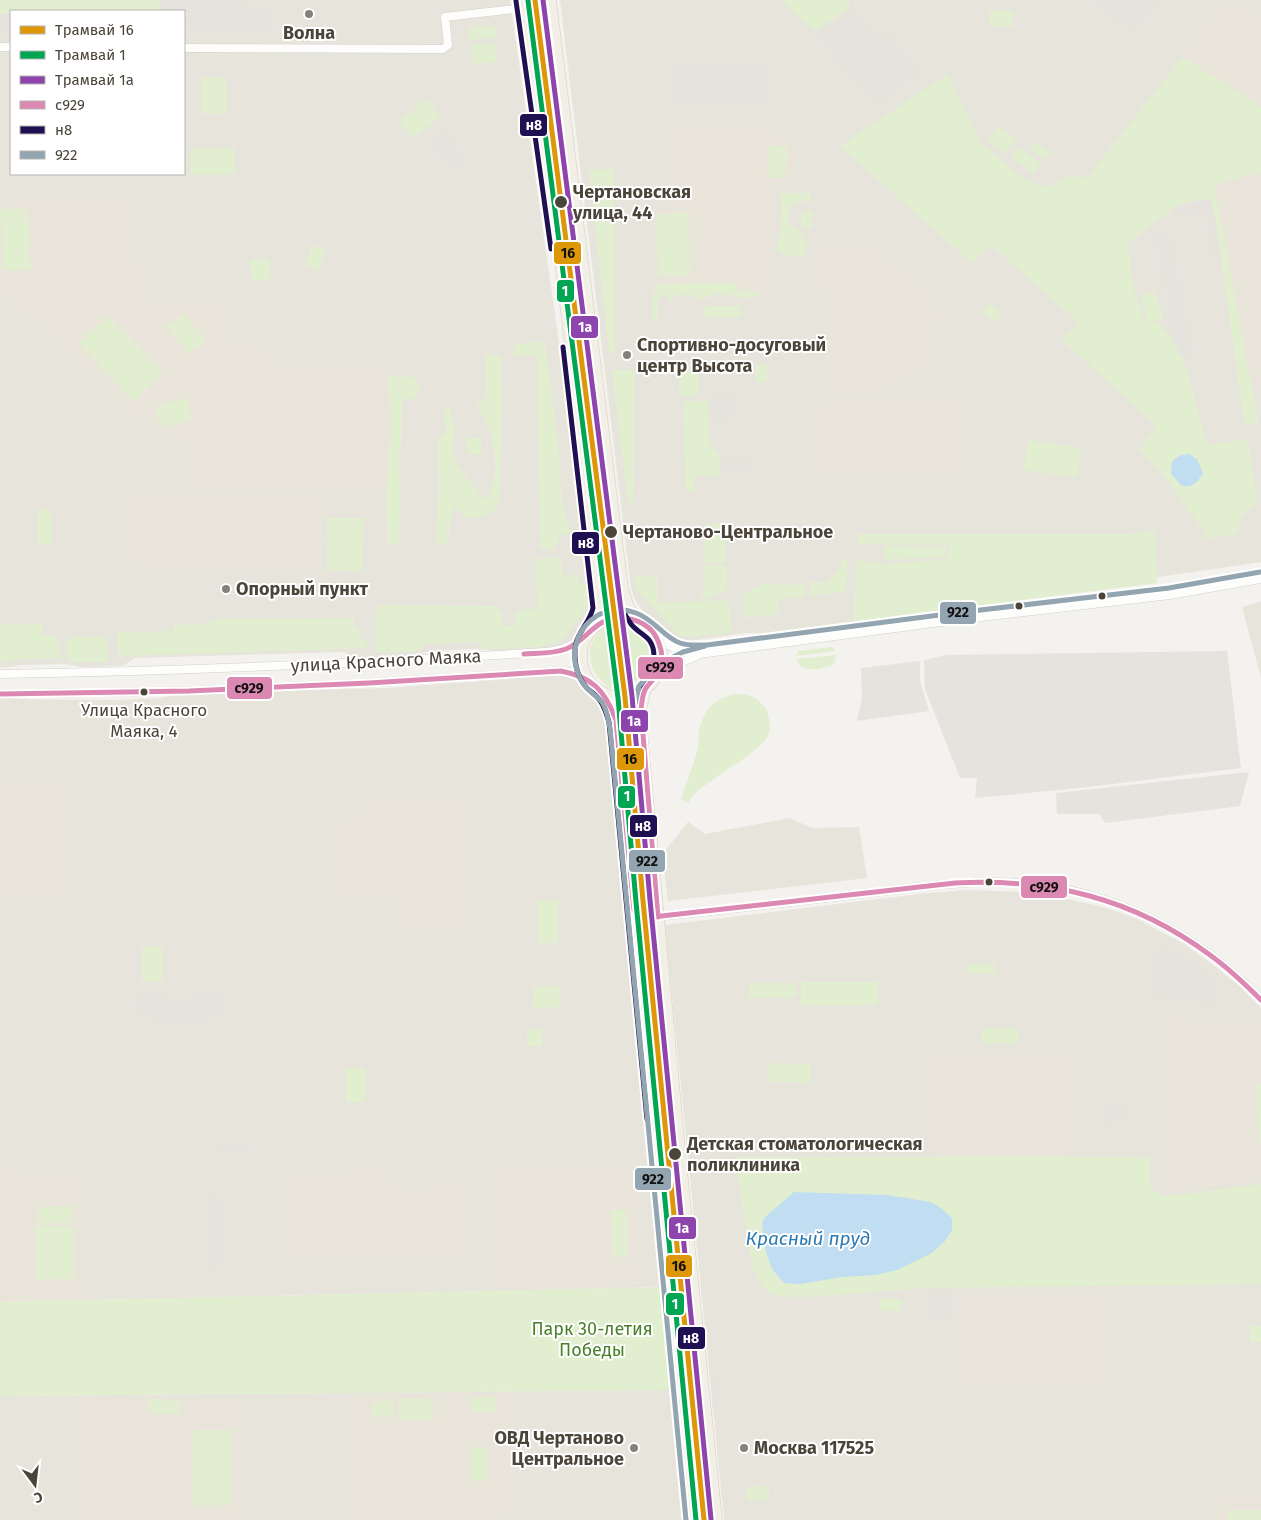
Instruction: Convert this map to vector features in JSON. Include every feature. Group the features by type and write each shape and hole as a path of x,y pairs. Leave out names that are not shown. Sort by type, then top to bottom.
{"main road":[{"path":"551,0 623,588 629,607 638,621"},
{"path":"524,4 558,247 601,599 600,616 591,630 583,646 582,655 586,673 591,682 604,692 613,696 625,697 646,689 655,679 660,669 662,658 660,646 651,630 638,621 625,617 602,622 591,630"},
{"path":"646,689 641,710 641,724 700,1358 717,1520"},
{"path":"604,692 612,707 617,727 694,1520"},
{"path":"638,950 641,945 647,942 658,944 662,949"}],"street":[{"path":"185,48 443,49 448,45 445,17 524,4"},
{"path":"656,636 677,650 691,653 707,653 956,620 1170,595 1261,579"},
{"name":"улица Красного Маяка","path":"0,674 365,663 546,652 568,648 591,630"},
{"path":"655,679 670,667 707,653"},
{"name":"улица Красного Маяка","path":"0,694 162,691 369,683 561,670 572,672 591,682"},
{"path":"634,910 639,917 644,918 963,884 1018,883 1048,886 1117,904 1150,917 1188,939 1222,963 1261,1000"},
{"path":"679,1357 688,1363 700,1358"},
{"path":"682,1396 687,1390 695,1388 704,1395"}],"shaded area":[{"path":"104,0 510,0 595,595 596,605 588,622 571,641 564,646 554,648 496,651 476,649 432,651 409,656 351,658 345,652 136,658 122,666 81,667 64,664 23,665 0,668 0,11"},
{"path":"162,0 238,0 249,8 268,8 269,29 185,31 185,10 163,10"},
{"path":"560,0 781,0 784,2 849,8 849,0 1261,0 1261,562 772,634 746,633 690,641 672,638 642,610 635,600 631,587"},
{"path":"1096,0 1156,0 1134,29 1094,2"},
{"path":"1218,10 1261,12 1261,107 1183,57"},
{"path":"849,13 880,43 889,37 918,72 876,102 818,34"},
{"path":"0,17 10,17 10,32 0,31"},
{"path":"677,67 764,68 764,102 678,103"},
{"path":"678,128 768,128 793,149 795,159 791,184 775,185 774,270 768,275 763,285 763,292 654,291 654,211 674,210 673,132"},
{"path":"443,134 459,154 460,161 452,165 445,160 431,143"},
{"path":"1261,172 1261,380 1250,382 1214,184"},
{"path":"1211,200 1222,265 1217,265 1207,209 1174,214 1173,207"},
{"path":"17,201 128,202 135,211 135,266 148,275 149,303 232,303 232,343 258,343 282,367 392,366 392,487 189,487 189,439 158,433 145,419 141,423 56,333 12,311 0,271 0,206"},
{"path":"1167,234 1191,354 1180,356 1157,236"},
{"path":"822,243 872,244 938,307 936,352 891,389 827,391"},
{"path":"713,398 731,398 731,417 713,417"},
{"path":"960,399 961,470 823,472 822,401"},
{"path":"722,462 746,462 746,472 722,472"},
{"path":"135,493 316,494 316,567 135,566"},
{"path":"1261,601 1261,678 1242,607"},
{"path":"1227,651 1241,768 1080,788 975,798 977,778 960,778 925,689 924,660 947,655"},
{"path":"920,661 920,681 929,711 857,721 862,699 861,668"},
{"path":"564,675 577,679 589,687 606,706 610,715 664,1287 0,1302 0,699 117,700 160,698 187,693 387,688"},
{"path":"1249,772 1240,806 1105,823 1099,814 1057,814 1056,793"},
{"path":"72,784 73,895 0,895 0,785"},
{"path":"361,801 464,803 461,929 398,927 398,899 333,897 335,821 360,821"},
{"path":"790,818 812,828 859,827 867,878 668,901 662,855 688,822 705,834"},
{"path":"966,890 1026,892 1054,896 1107,908 1137,919 1184,944 1239,986 1261,1008 1261,1520 724,1520 665,925"},
{"path":"1160,948 1214,978 1214,1002 1157,994"},
{"path":"136,995 165,996 165,1004 192,1004 193,995 224,995 224,1012 209,1011 208,1022 157,1022 157,1011 136,1010"},
{"path":"1166,1019 1254,1021 1261,1029 1261,1180 1171,1191 1161,1181"},
{"path":"933,1054 1067,1055 1066,1180 935,1177"},
{"path":"1109,1107 1125,1107 1125,1118 1113,1118 1109,1124"},
{"path":"219,1144 247,1144 247,1150 219,1149"},
{"path":"633,1165 638,1284 492,1288 487,1171"},
{"path":"0,1166 16,1166 16,1173 83,1173 84,1319 0,1308"},
{"path":"388,1171 388,1188 467,1187 468,1256 292,1258 291,1172"},
{"path":"212,1199 217,1199 217,1266 211,1266"},
{"path":"933,1294 952,1294 952,1316 933,1316"},
{"path":"1108,1294 1108,1384 962,1385 961,1295"},
{"path":"716,1377 718,1408 713,1411 711,1380"},
{"path":"674,1390 688,1520 0,1520 0,1396"},
{"path":"353,1394 515,1394 515,1502 502,1520 352,1520"},
{"path":"72,1398 241,1398 241,1520 81,1520"},
{"path":"1208,1497 1261,1497 1261,1520 1208,1520"}],"green space":[{"path":"0,0 160,0 160,10 10,10 10,14 0,14"},
{"path":"781,0 849,0 849,8 815,31"},
{"path":"990,10 1013,11 1012,27 989,26"},
{"path":"496,25 497,37 469,41 468,28"},
{"path":"495,43 497,62 473,64 471,45"},
{"path":"1183,57 1261,107 1261,172 1214,184 1259,423 1244,423 1215,215 1210,199 1196,200 1176,207 1128,243 1133,286 1145,323 1148,323 1140,296 1155,292 1163,318 1149,323 1157,322 1167,333 1184,360 1207,445 1248,439 1257,501 1241,517 1237,534 1206,539 1208,537 1175,491 1139,449 1157,426 1062,340 1078,322 991,245 972,263 840,146 947,74 981,142 1023,178 1045,187 1056,184 1071,175 1087,178"},
{"path":"226,77 227,113 202,114 201,78"},
{"path":"427,99 441,117 413,138 399,121"},
{"path":"998,126 1016,138 1005,153 987,141"},
{"path":"1036,141 1050,153 1044,160 1030,148"},
{"path":"769,146 787,146 785,178 767,177"},
{"path":"1019,147 1041,164 1034,174 1011,157"},
{"path":"235,148 235,174 191,175 190,149"},
{"path":"614,169 615,352 609,352 589,170"},
{"path":"781,193 810,193 811,201 794,202 789,210 788,223 799,230 808,246 803,256 786,256 777,251 781,221"},
{"path":"1,209 26,209 26,221 29,221 30,247 27,248 27,257 30,257 31,269 3,270"},
{"path":"812,211 812,228 801,228 801,212"},
{"path":"689,213 690,275 658,275 657,214"},
{"path":"313,245 326,249 318,270 305,265"},
{"path":"269,258 271,277 264,281 252,282 250,260"},
{"path":"736,283 740,292 759,292 758,295 747,298 717,293 700,299 685,294 669,301 668,296 661,296 658,303 657,322 652,322 653,293 657,292 658,284"},
{"path":"990,303 1002,314 994,322 982,311"},
{"path":"705,306 741,306 741,317 705,317"},
{"path":"183,314 205,340 189,354 167,327"},
{"path":"108,316 163,373 133,401 79,343"},
{"path":"545,341 558,443 562,503 570,532 560,536 554,550 540,548 537,356 512,355 516,344"},
{"path":"485,354 501,356 500,497 492,513 484,516 466,518 453,506 448,544 435,543 439,491 438,440 447,431 443,417 449,405 455,430 452,449 457,465 485,501 493,484 495,463 493,442 486,422 476,407 487,396"},
{"path":"756,364 768,364 767,382 755,382"},
{"path":"612,370 634,370 633,502 628,503"},
{"path":"698,371 699,395 679,396 679,372"},
{"path":"389,376 414,377 420,392 413,399 402,400 399,544 387,544 386,492 391,430"},
{"path":"187,398 192,419 160,427 155,407"},
{"path":"683,401 708,401 709,443 720,456 720,476 694,476 694,492 686,492"},
{"path":"467,438 481,438 481,454 467,454"},
{"path":"1028,440 1081,448 1077,477 1024,470"},
{"path":"45,509 51,513 52,541 44,546 40,545 38,541 38,514 40,510"},
{"path":"327,518 364,518 363,541 327,540"},
{"path":"704,524 725,524 725,563 704,563"},
{"path":"1155,530 1157,583 854,621 856,560 885,564 947,559 950,545 858,544 858,534 1130,534"},
{"path":"327,541 363,541 363,571 327,570"},
{"path":"883,546 946,547 946,557 884,560"},
{"path":"561,557 563,576 579,574 579,585 589,583 591,600 566,637 548,645 537,647 479,649 478,642 423,644 423,649 408,652 375,653 376,609 379,609 379,605 497,606 498,611 502,611 502,626 515,626 516,611 538,609 535,559"},
{"path":"841,559 848,559 846,588 843,592 810,596 809,582 827,582 840,568"},
{"path":"725,565 727,569 727,591 706,599 700,597 705,590 703,576 706,566"},
{"path":"657,575 658,603 728,600 732,632 692,637 680,636 636,589 635,576"},
{"path":"764,584 805,585 806,596 777,600 779,614 748,618 744,616 743,596 753,588"},
{"path":"354,618 354,627 359,627 360,639 367,641 367,648 119,656 117,632 174,631 174,625 207,624 215,619"},
{"path":"623,623 646,631 654,640 657,648 656,665 652,673 646,680 631,689"},
{"path":"0,624 42,624 42,635 55,635 61,658 20,659 0,662"},
{"path":"613,624 622,690 610,688 602,682 593,668 590,657 590,650 594,639 604,628"},
{"path":"71,637 107,637 108,662 70,662 65,645"},
{"path":"832,647 835,651 796,656 798,651"},
{"path":"836,655 832,666 817,669 802,667 797,659"},
{"path":"746,694 753,697 766,709 770,728 768,736 755,750 697,792 688,803 681,799 695,757 699,732 704,717 716,702 722,698"},
{"path":"538,900 558,900 558,943 538,943"},
{"path":"142,947 163,947 163,981 142,981"},
{"path":"967,964 995,964 996,973 967,974"},
{"path":"801,982 878,982 878,1005 801,1005"},
{"path":"749,983 796,983 796,997 749,998"},
{"path":"559,986 560,1007 533,1008 533,987"},
{"path":"982,1028 1019,1029 1018,1043 982,1043"},
{"path":"527,1029 542,1029 542,1046 527,1046"},
{"path":"768,1063 811,1064 811,1083 767,1081"},
{"path":"346,1068 365,1068 365,1102 346,1102"},
{"path":"1261,1084 1261,1142 1259,1142 1256,1085"},
{"path":"735,1157 1149,1157 1150,1187 1161,1195 1179,1195 1261,1184 1261,1284 921,1288 811,1297 788,1297 771,1294 762,1285 752,1266"},
{"path":"72,1206 73,1223 38,1223 38,1207"},
{"path":"611,1210 626,1210 628,1257 614,1257"},
{"path":"36,1226 74,1226 74,1279 36,1279"},
{"name":"Парк 30-летия Победы","path":"664,1287 674,1390 0,1396 0,1302"},
{"path":"880,1298 902,1300 901,1311 879,1310"},
{"path":"1250,1326 1261,1326 1261,1342 1250,1342"},
{"path":"496,1397 496,1411 471,1411 471,1398"},
{"path":"150,1399 179,1401 179,1414 149,1413"},
{"path":"399,1399 433,1399 433,1419 399,1419"},
{"path":"393,1401 393,1417 373,1417 373,1402"},
{"path":"193,1430 231,1430 231,1505 192,1505"},
{"path":"470,1447 487,1447 487,1481 471,1481"},
{"path":"747,1486 769,1487 769,1500 747,1500"},
{"path":"1227,1510 1261,1510 1261,1520 1227,1520"}],"water":[{"path":"1189,454 1197,459 1203,474 1194,484 1182,486 1171,474 1172,461 1181,455"},
{"name":"Красный пруд","path":"794,1192 887,1195 931,1202 952,1218 952,1230 945,1241 932,1253 897,1270 876,1275 842,1277 800,1284 784,1283 772,1269 766,1252 762,1225 764,1218"}],"tram line":[{"name":"16","path":"535,0 625,697 643,901 704,1520"},
{"name":"1а","path":"543,0 632,696 650,900 711,1519"},
{"name":"1","path":"528,1 618,698 696,1520"}],"transit line":[{"name":"н8","path":"516,1 551,249"},
{"name":"н8","path":"544,1 616,589 628,620 652,644 654,657 652,668 638,689 635,698 634,725 709,1520"},
{"name":"н8","path":"563,347 593,608 576,643 575,660 583,682 601,702 609,722 647,1119"},
{"name":"922","path":"686,1520 610,728 604,705 585,686 580,679 576,666 575,650 578,638 584,628 591,620 601,614 612,610 623,610 642,616 668,637 680,643 707,645 1169,588 1260,572"},
{"name":"с929","path":"524,654 561,651 574,645 599,624 615,618 628,618 640,622 649,628 657,638 661,650 661,664 657,675 645,690 641,710 658,917"},
{"name":"922","path":"669,1115 634,709 639,686 650,674 667,660 683,652 705,646"},
{"name":"с929","path":"0,694 189,691 369,683 561,671 581,677 596,686 607,701 616,720 634,910 639,917 644,918 955,883 990,882 1024,884 1089,896 1151,919 1181,935 1210,955 1261,1000"}],"place":[{"name":"Волна","path":"309,14"},
{"name":"Чертановская улица, 44","path":"561,202"},
{"name":"Спортивно-досуговый центр Высота","path":"627,355"},
{"name":"Чертаново-Центральное","path":"611,532"},
{"name":"Опорный пункт","path":"226,589"},
{"name":"Улица Красного Маяка, 4","path":"144,692"},
{"name":"Детская стоматологическая поликлиника","path":"675,1154"},
{"name":"ОВД Чертаново Центральное","path":"634,1448"},
{"name":"Москва 117525","path":"744,1448"}]}
